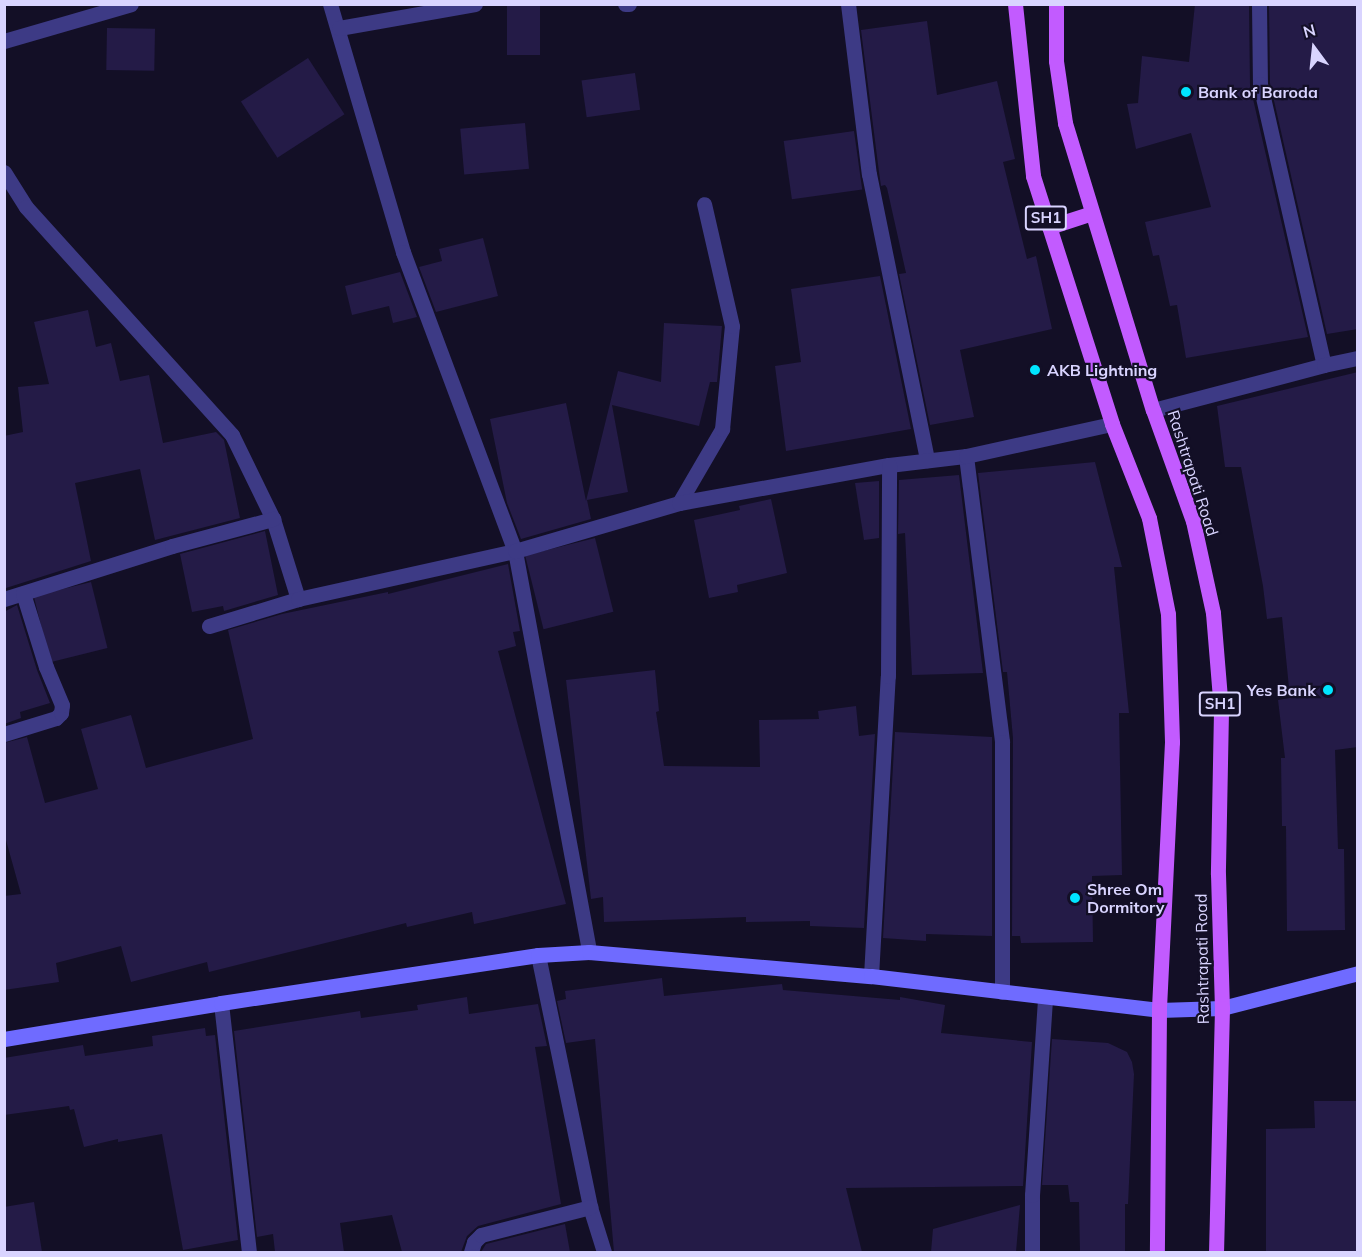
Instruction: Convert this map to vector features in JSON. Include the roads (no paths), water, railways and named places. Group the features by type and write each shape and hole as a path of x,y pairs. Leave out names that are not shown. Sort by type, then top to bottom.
{"main road":[{"name":"SH1","path":"1015,4 1033,176 1112,424 1149,518 1168,614 1172,742 1159,1010 1157,1252"},
{"name":"Rashtrapati Road","path":"1056,4 1056,61 1065,123 1153,410 1193,521 1213,613 1221,711 1218,874 1222,1008 1216,1252"},
{"path":"1049,226 1092,213"}],"street":[{"path":"4,41 131,4"},
{"path":"330,4 339,28 403,252 515,551 589,952"},
{"path":"339,28 475,4"},
{"path":"848,4 869,174 927,460"},
{"path":"1259,4 1260,84 1324,365"},
{"path":"4,172 26,207 231,435 273,519 298,599"},
{"path":"679,502 722,429 732,326 704,204"},
{"path":"1153,410 1358,358"},
{"path":"209,626 298,599 515,551 679,502 889,465 966,456 1112,424"},
{"path":"966,456 1002,742 1002,992"},
{"path":"871,976 888,676 889,465"},
{"path":"4,599 172,546 273,519"},
{"path":"4,734 56,718 61,713 62,705 46,667 23,593"},
{"path":"4,1039 220,1003 538,955 589,952 871,976 1159,1010 1222,1008 1358,973"},
{"path":"538,955 590,1208 604,1252"},
{"path":"1032,1252 1032,1195 1045,998"},
{"path":"220,1003 249,1252"},
{"path":"471,1252 474,1242 482,1235 590,1208"}],"place":[{"name":"Bank of Baroda","path":"1186,92"},
{"name":"AKB Lightning","path":"1035,370"},
{"name":"Yes Bank","path":"1328,690"},
{"name":"Shree Om Dormitory","path":"1075,898"}]}
